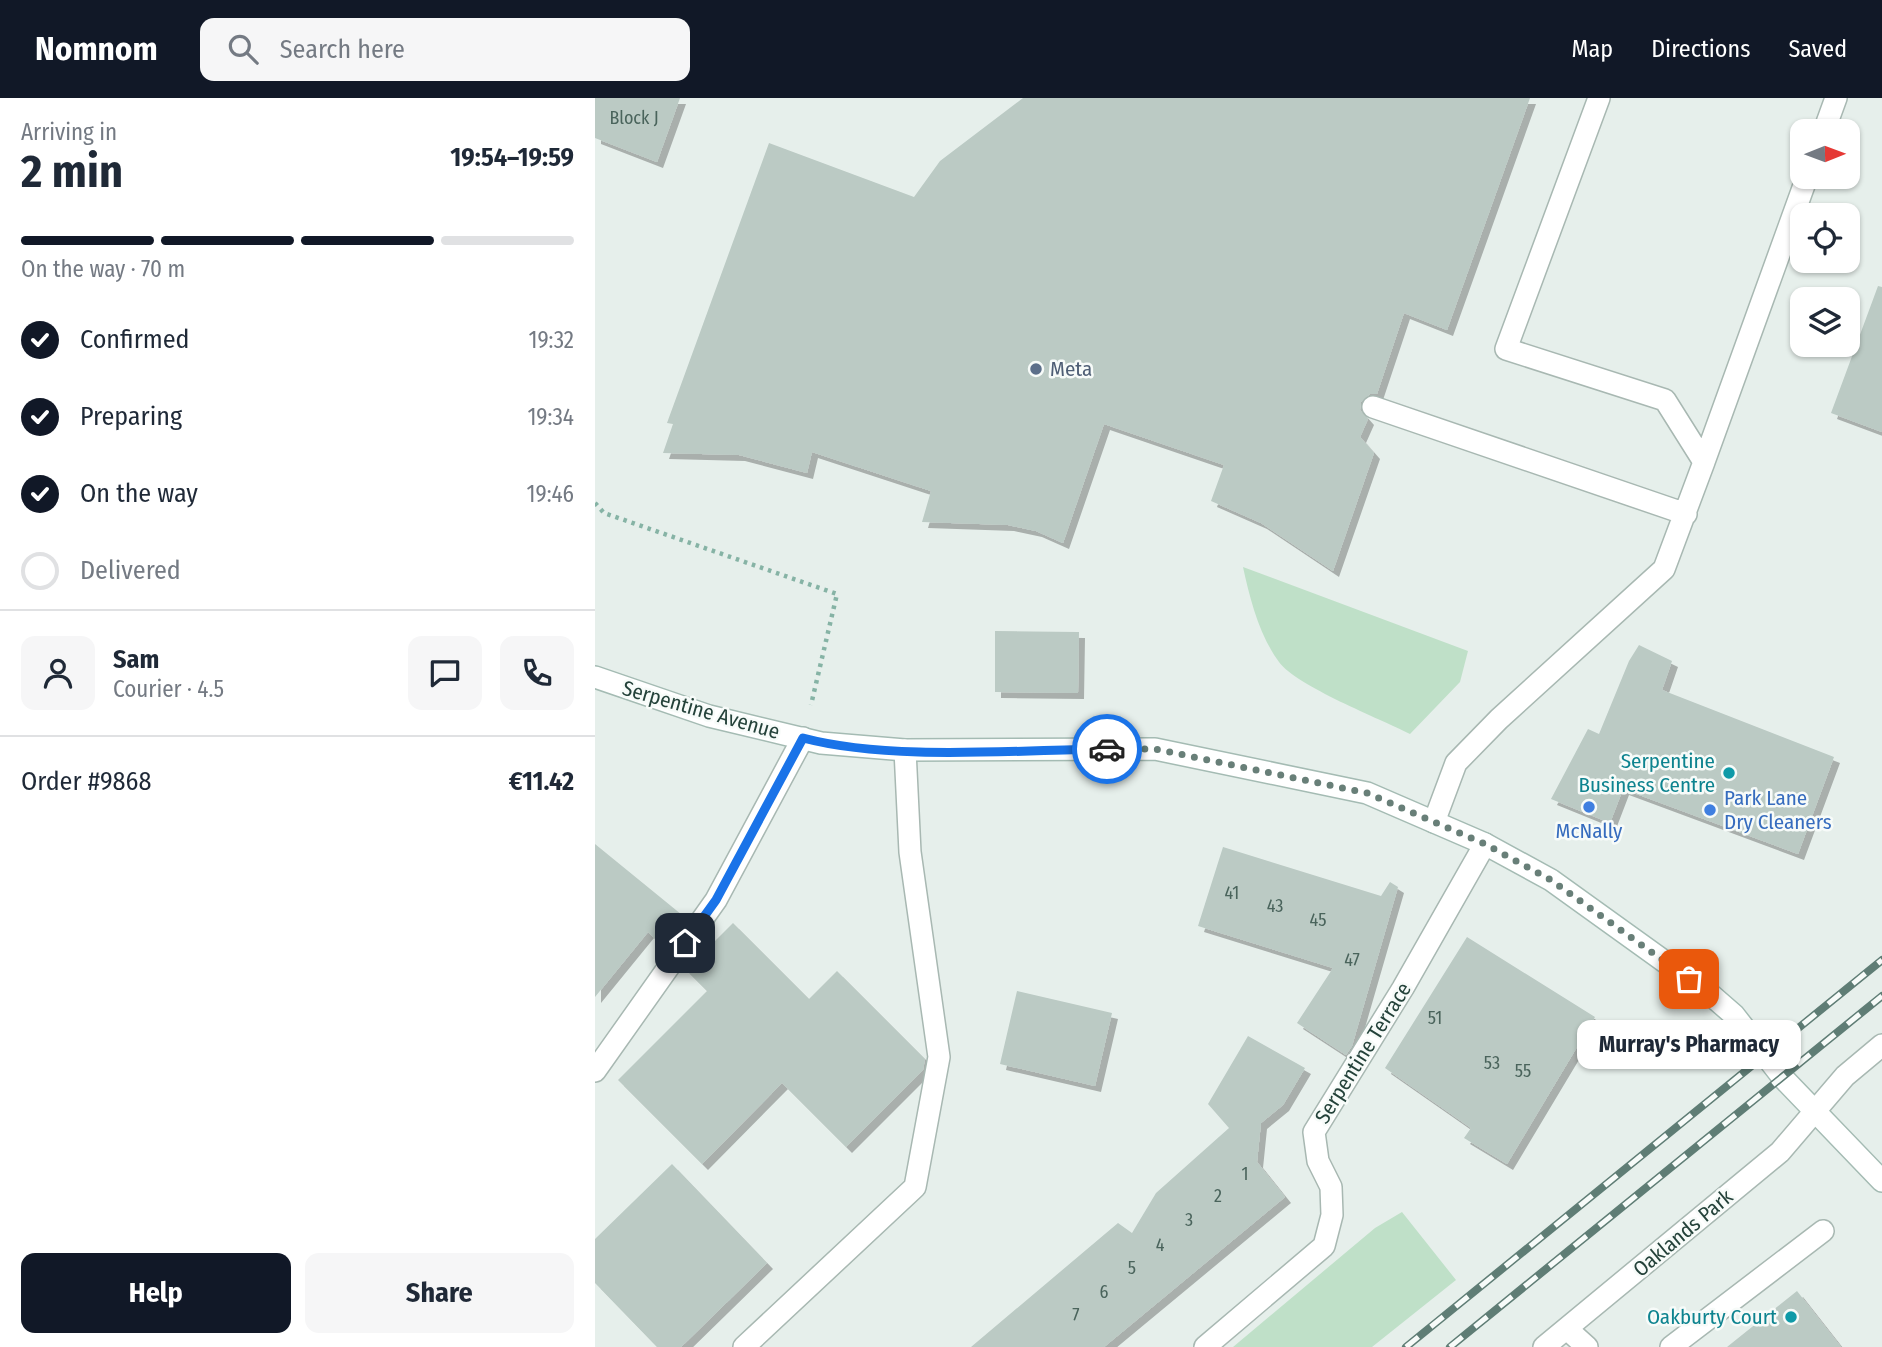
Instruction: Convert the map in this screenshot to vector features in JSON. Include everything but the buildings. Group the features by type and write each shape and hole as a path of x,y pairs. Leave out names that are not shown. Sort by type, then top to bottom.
{"street":[{"path":"1598,98 1506,349 1665,400 1704,461"},
{"path":"1828,119 1836,98"},
{"path":"1434,822 1456,763 1499,719 1664,569 1803,189"},
{"path":"1373,407 1686,514"},
{"name":"Serpentine Avenue","path":"595,677 709,716 821,743 905,750 1155,749 1367,793 1485,844 1551,880 1711,995 1734,1014 1783,1078 1882,1181"},
{"path":"595,1071 716,900 803,738"},
{"path":"744,1347 915,1187 939,1058 912,864 905,750"},
{"name":"Serpentine Terrace","path":"1205,1347 1324,1246 1332,1215 1331,1187 1318,1161 1314,1132 1403,988 1485,844"},
{"name":"Oaklands Park","path":"1545,1347 1780,1153 1845,1076 1882,1045"},
{"path":"1671,1347 1823,1231"},
{"path":"1567,1329 1587,1347"}],"path":[{"path":"595,503 604,513 837,594 803,738"}],"green space":[{"path":"1243,567 1468,651 1460,682 1410,734 1320,691 1288,671 1272,651 1256,616"},
{"path":"1402,1212 1456,1280 1372,1347 1233,1347 1375,1228"}],"railway":[{"path":"1406,1347 1882,960"},
{"path":"1450,1347 1882,996"}],"way so far":[{"path":"1107,749 1155,749 1226,761 1367,793 1485,844 1551,880 1689,979"}],"place":[{"name":"Meta","path":"1036,369"},
{"name":"Serpentine Business Centre","path":"1729,773"},
{"name":"McNally","path":"1589,807"},
{"name":"Park Lane Dry Cleaners","path":"1710,810"},
{"name":"Murray's Pharmacy","path":"1689,979"},
{"name":"Oakburty Court","path":"1791,1317"}],"route":[{"path":"685,943 716,900 803,738 821,743 905,750 1107,749"}]}
